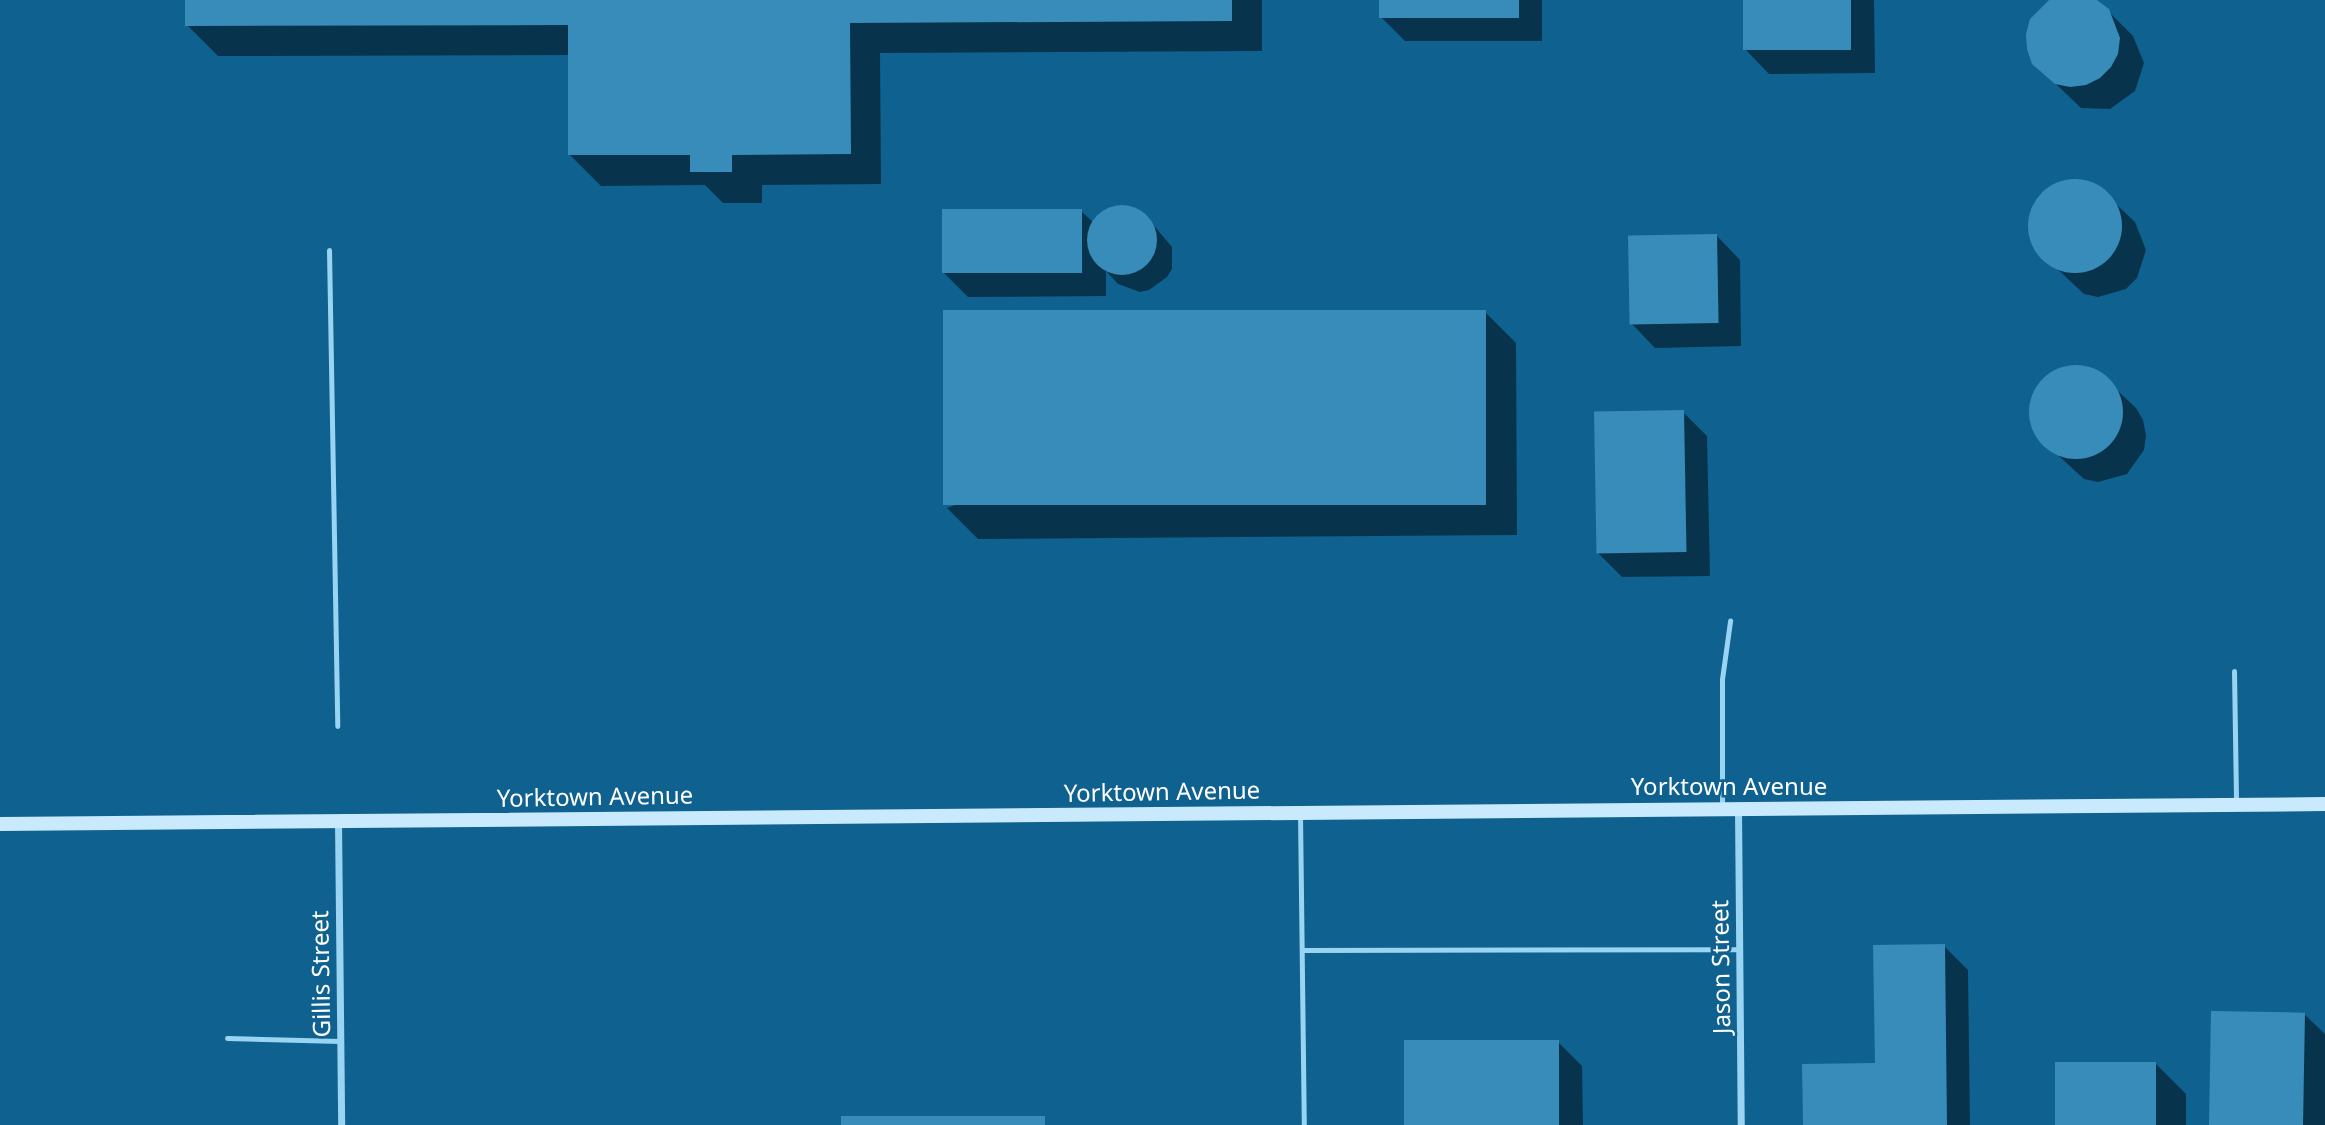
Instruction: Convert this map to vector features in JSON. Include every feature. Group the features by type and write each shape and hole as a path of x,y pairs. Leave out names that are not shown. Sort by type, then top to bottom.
{"main road":[{"name":"Yorktown Avenue","path":"0,824 2325,804"}],"street":[{"name":"Jason Street","path":"1738,809 1741,1125"},
{"name":"Gillis Street","path":"338,821 341,1125"}],"lane":[{"path":"329,250 337,726"},
{"path":"1721,809 1721,679 1730,621"},
{"path":"2234,671 2236,805"},
{"path":"1300,813 1304,1125"},
{"path":"1303,950 1739,949"},
{"path":"228,1038 340,1041"}],"building":[{"path":"185,0 1232,0 1232,21 850,23 851,154 732,155 732,172 690,172 690,155 568,155 568,25 185,26"},
{"path":"1379,0 1519,0 1519,18 1379,18"},
{"path":"1743,0 1851,0 1851,50 1743,50"},
{"path":"2049,0 2097,0 2109,9 2120,38 2118,54 2111,67 2100,78 2086,85 2070,87 2055,84 2032,64 2026,34 2030,19"},
{"path":"2075,179 2093,183 2108,193 2118,208 2122,226 2118,244 2108,259 2093,269 2075,273 2057,269 2042,259 2032,244 2028,226 2032,208 2042,193 2057,183"},
{"path":"1122,205 1147,215 1157,240 1147,265 1122,275 1097,265 1087,240 1097,215"},
{"path":"942,209 1082,209 1082,273 942,273"},
{"path":"1717,234 1719,323 1630,325 1628,236"},
{"path":"943,310 1486,310 1486,505 943,505"},
{"path":"2076,365 2094,369 2109,379 2119,394 2123,412 2119,430 2109,445 2094,455 2076,459 2058,455 2043,445 2033,430 2029,412 2033,394 2043,379 2058,369"},
{"path":"1684,410 1686,552 1596,554 1594,412"},
{"path":"1945,944 1947,1125 1803,1125 1802,1064 1875,1063 1873,945"},
{"path":"2211,1011 2305,1013 2303,1125 2209,1125"},
{"path":"1404,1040 1559,1040 1559,1125 1404,1125"},
{"path":"2055,1062 2156,1062 2156,1125 2055,1125"},
{"path":"841,1116 1045,1116 1045,1125 841,1125"}]}
